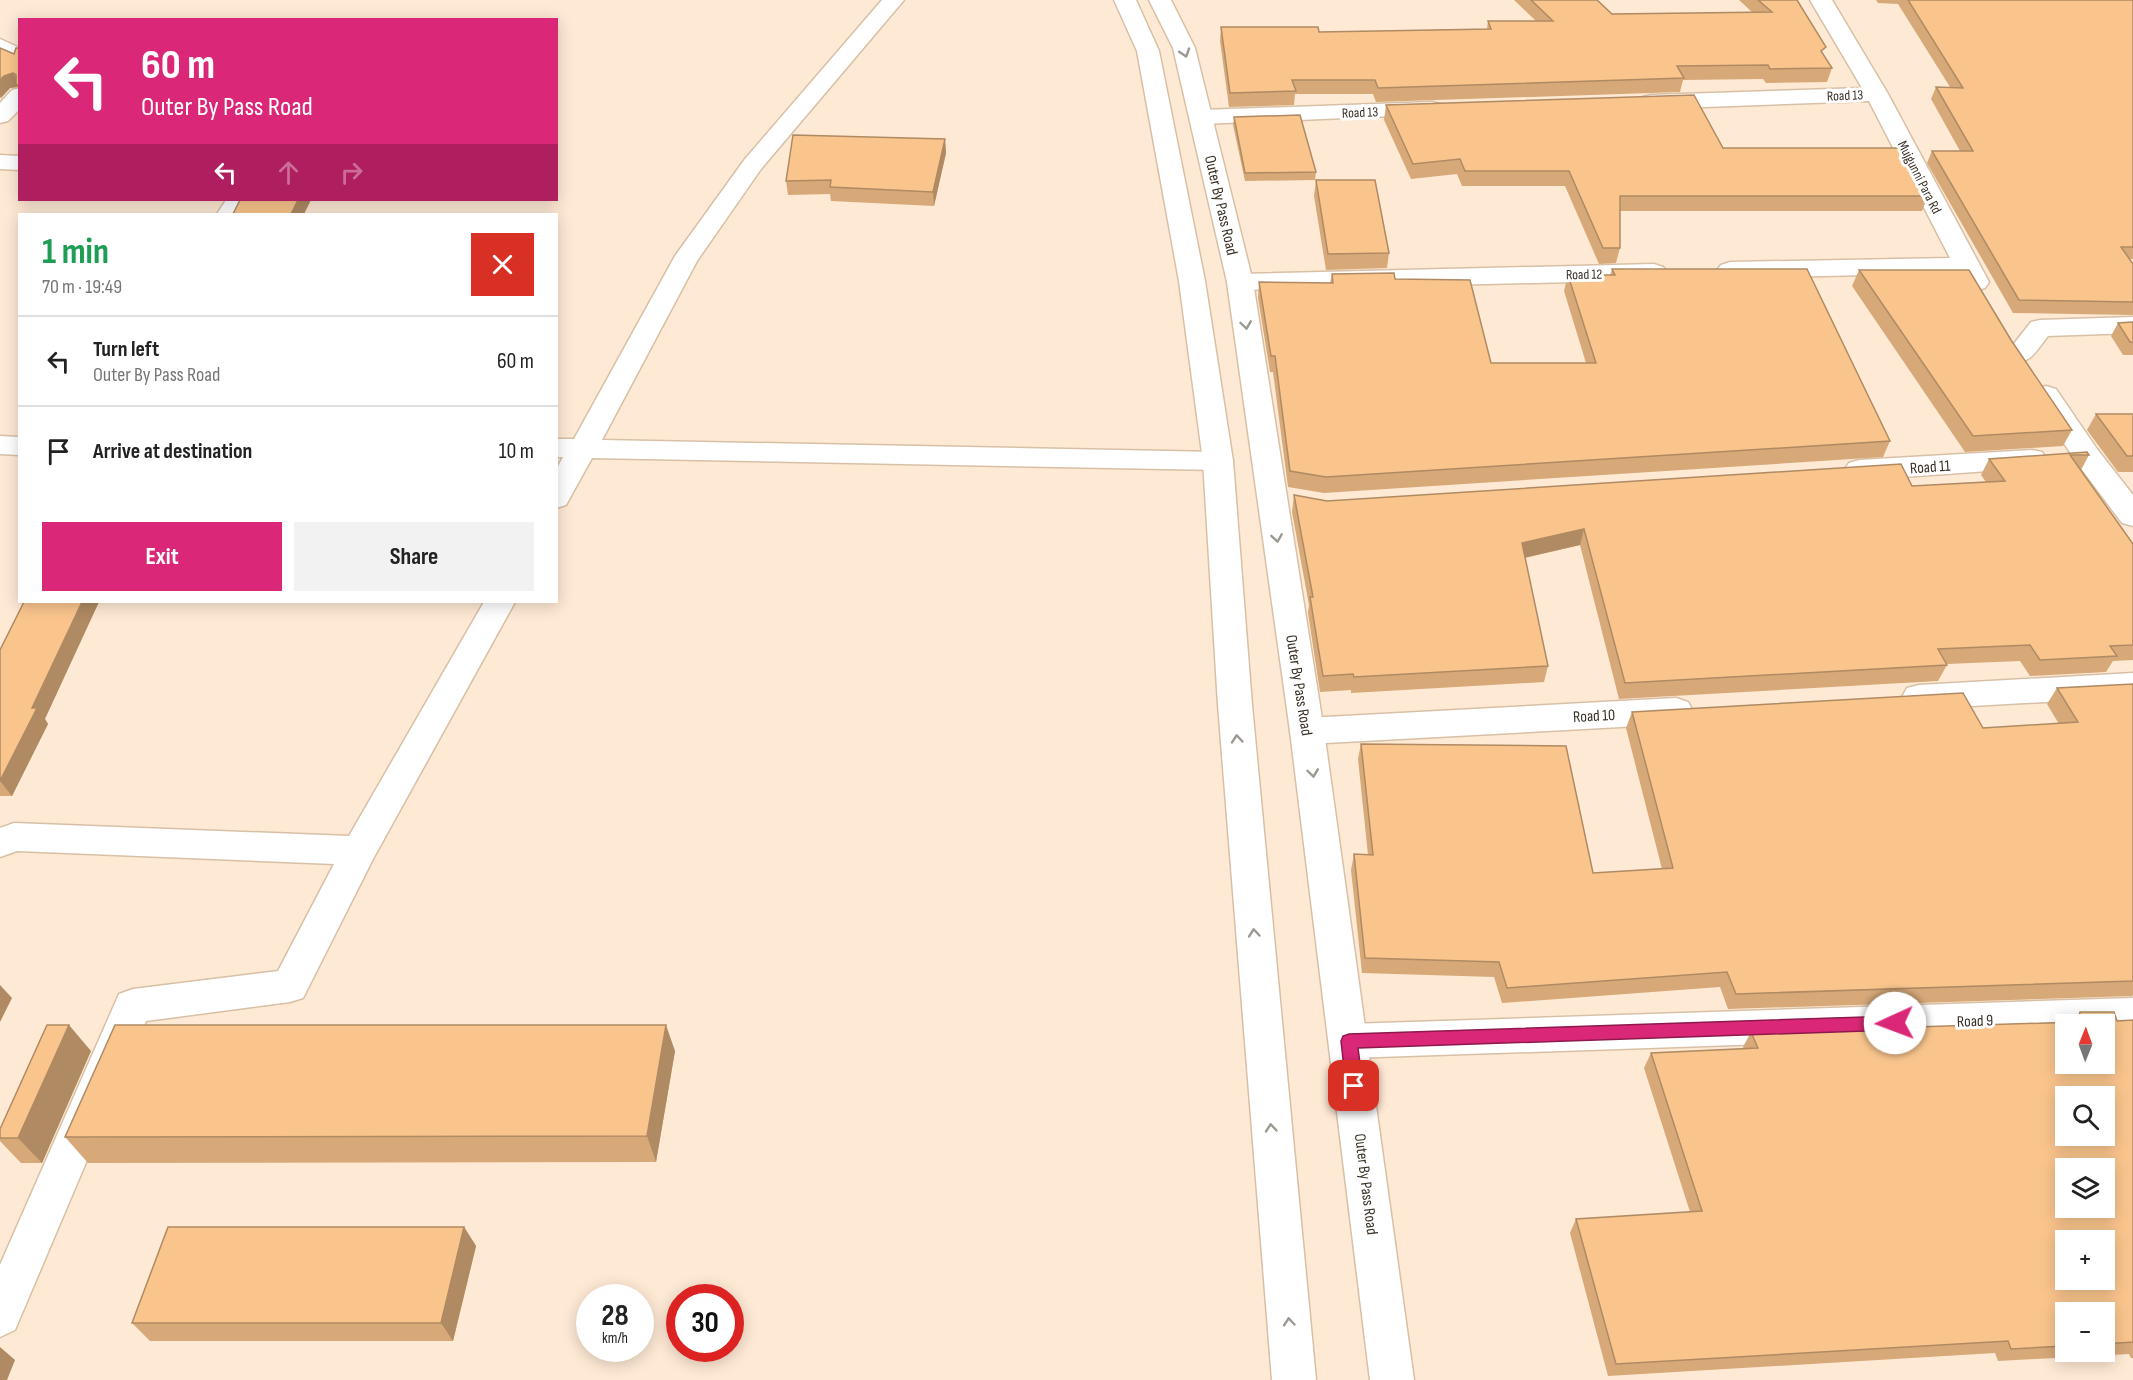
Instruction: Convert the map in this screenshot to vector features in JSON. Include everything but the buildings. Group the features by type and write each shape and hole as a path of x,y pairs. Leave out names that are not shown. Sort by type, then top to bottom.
{"street":[{"path":"558,495 684,261 753,164 893,0"},
{"path":"1125,0 1148,51 1192,281 1218,460 1234,705 1294,1380"},
{"name":"Outer By Pass Road","path":"1160,0 1184,48 1240,282 1307,731 1392,1380"},
{"name":"Mujgunni Para Rd","path":"1821,0 1877,94 1965,265 1989,305"},
{"path":"0,46 18,57"},
{"name":"Road 13","path":"1628,102 1877,94"},
{"path":"0,116 18,97"},
{"name":"Road 13","path":"1202,117 1451,108"},
{"path":"0,162 18,163"},
{"name":"Road 12","path":"1240,282 1965,265"},
{"path":"2133,325 2040,328 2013,345 2087,456 2133,516"},
{"path":"0,446 18,446"},
{"path":"558,448 1218,460"},
{"name":"Road 11","path":"1837,472 2087,456"},
{"path":"1271,497 1303,502"},
{"path":"0,1315 133,1006 290,986 359,852 498,603"},
{"path":"1894,699 2133,685"},
{"name":"Road 10","path":"1307,731 1702,709"},
{"path":"0,843 14,837 359,852"},
{"name":"Road 9","path":"1349,1041 2133,1015"}],"route":[{"path":"1354,1086 1349,1041 1895,1023"}]}
